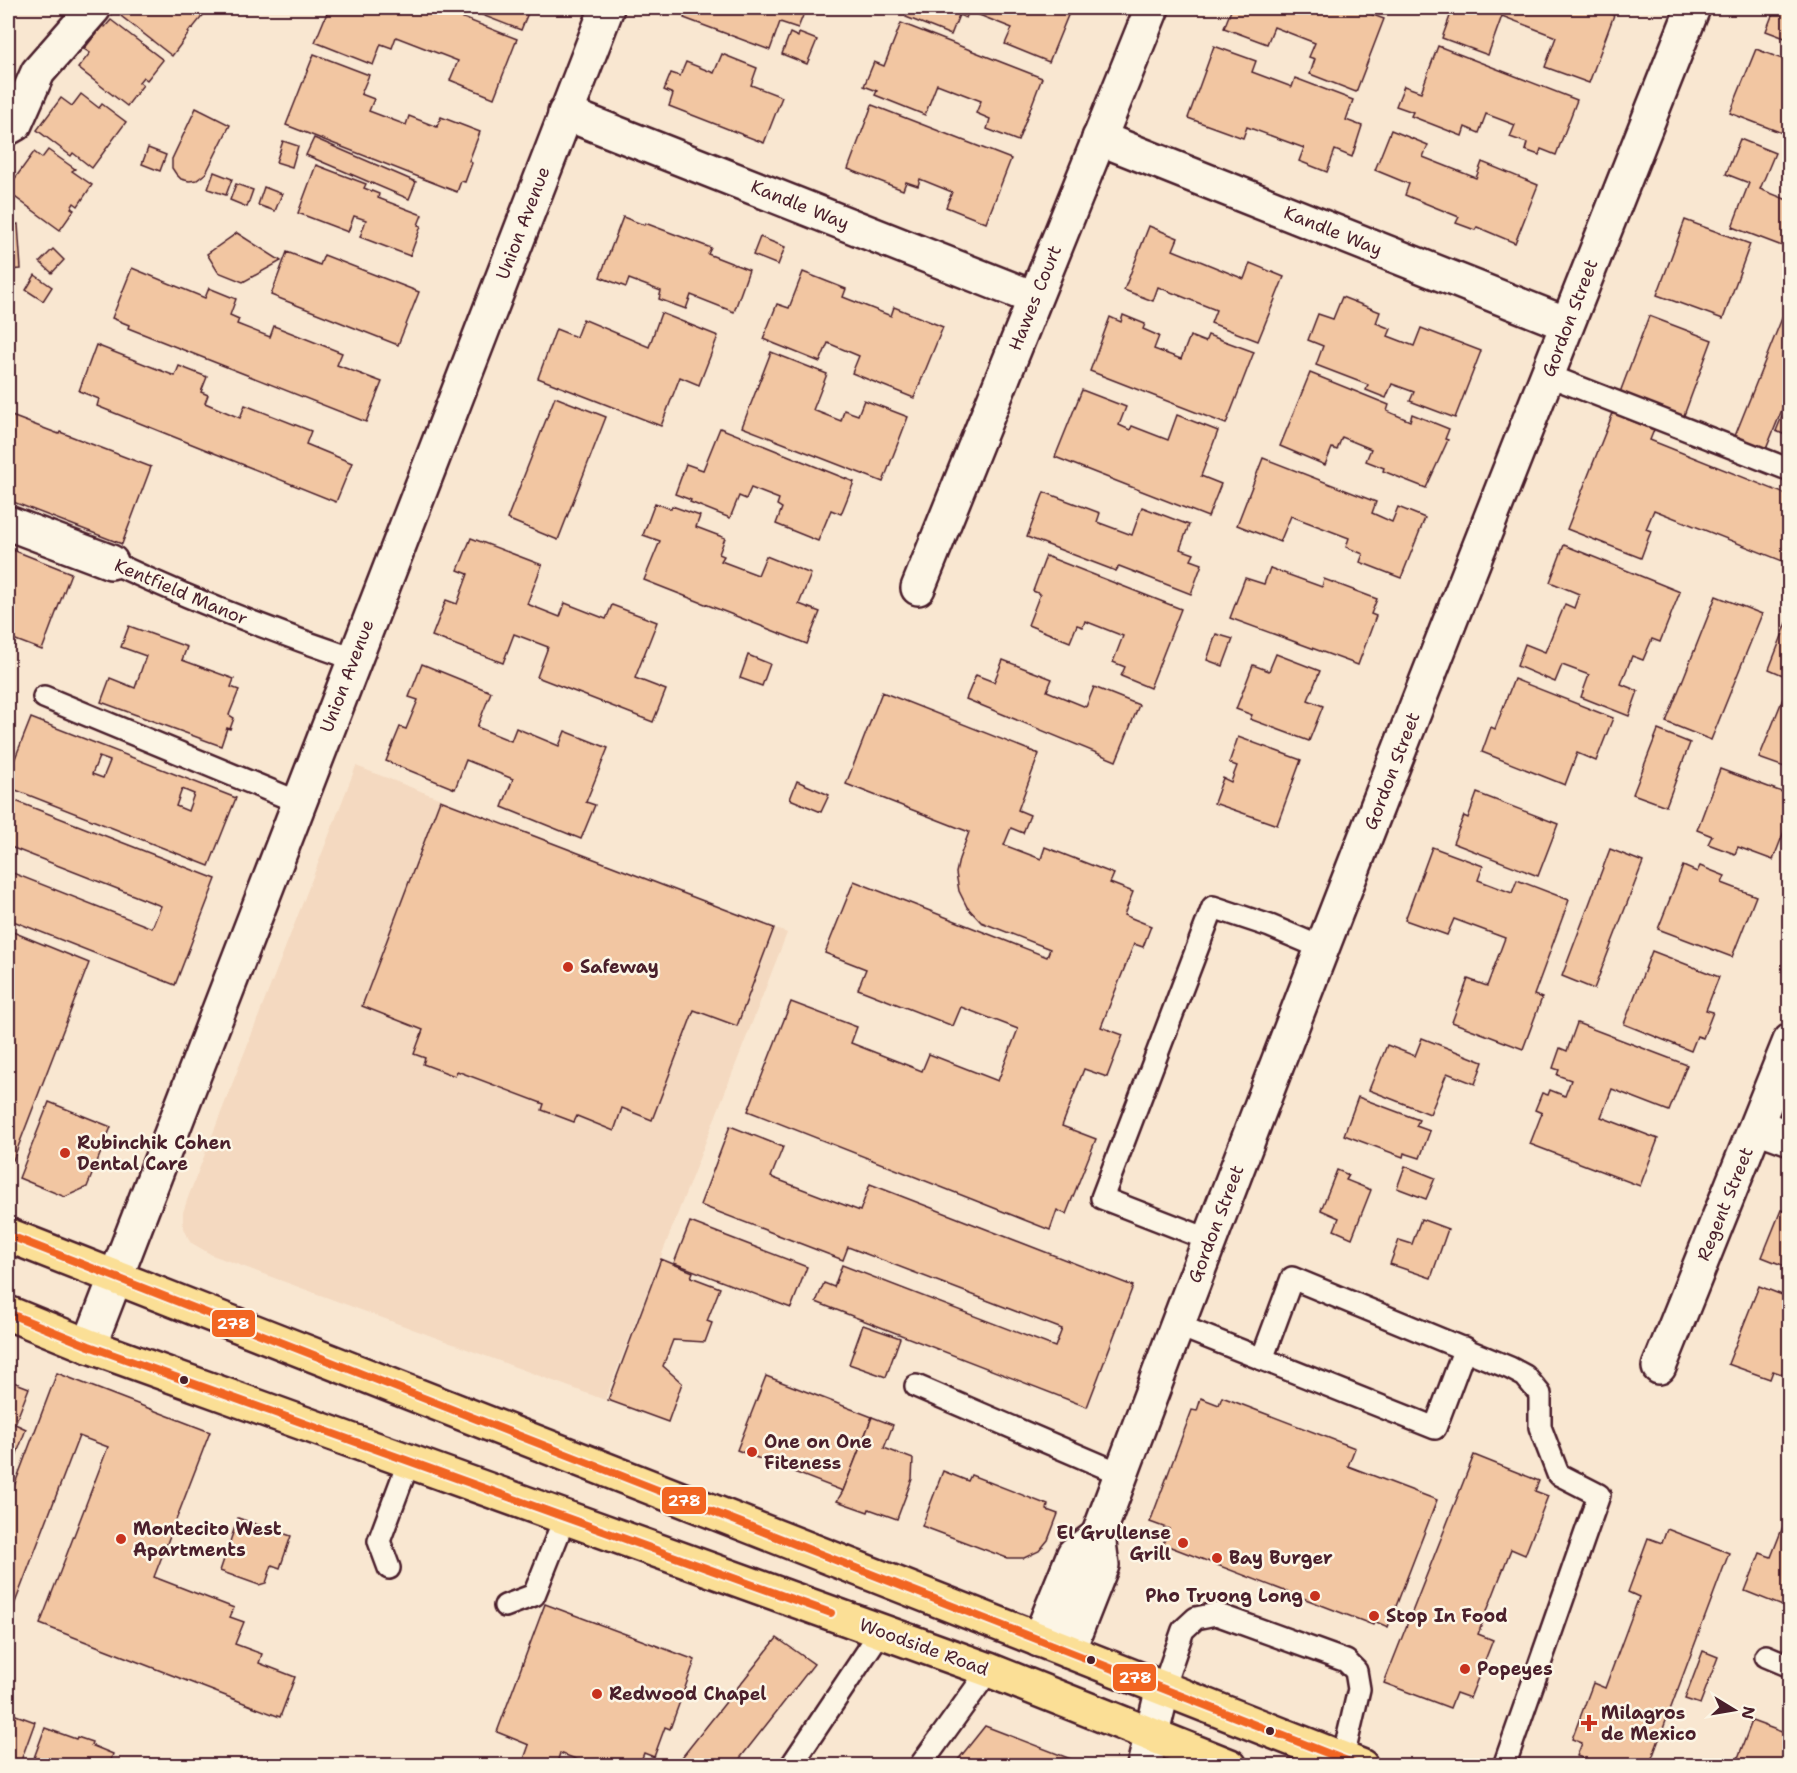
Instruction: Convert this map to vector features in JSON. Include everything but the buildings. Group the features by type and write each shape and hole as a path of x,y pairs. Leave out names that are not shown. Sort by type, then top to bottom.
{"main road":[{"path":"8,1235 115,1279 1352,1762"},
{"name":"Woodside Road","path":"8,1313 89,1346 989,1670 1230,1766"}],"street":[{"path":"8,128 15,124 38,72 94,8"},
{"name":"Union Avenue","path":"89,1346 607,8"},
{"name":"Hawes Court","path":"918,588 1152,8"},
{"name":"Gordon Street","path":"1053,1646 1102,1565 1098,1536 1177,1325 1322,948 1693,8"},
{"name":"Kandle Way","path":"565,113 1035,298"},
{"name":"Kandle Way","path":"1099,138 1567,324"},
{"name":"Kentfield Manor","path":"8,523 111,562"},
{"name":"Regent Street","path":"1659,1367 1790,1041"},
{"path":"1757,1126 1790,1138"},
{"path":"1144,1766 1163,1688"}],"lane":[{"path":"1547,375 1790,470"},
{"name":"Kentfield Manor","path":"111,562 176,592 310,644 354,658"},
{"path":"44,697 298,802"},
{"path":"1210,1240 1102,1198 1213,907 1269,926 1322,948"},
{"path":"1262,1359 1292,1278 1465,1348 1526,1376 1540,1394 1540,1427 1558,1474 1599,1495 1504,1766"},
{"path":"1177,1325 1435,1428 1465,1348"},
{"path":"916,1386 1121,1474"},
{"path":"389,1568 379,1541 409,1461"},
{"path":"505,1606 534,1595 565,1517"},
{"path":"1163,1688 1183,1630 1196,1618 1216,1614 1346,1661 1356,1671 1359,1689 1352,1762"},
{"path":"791,1766 881,1631"},
{"path":"1766,1656 1790,1666"},
{"path":"920,1766 989,1670"}],"shaded area":[{"path":"356,766 787,933 605,1400 212,1255 190,1242 183,1226 183,1212 189,1195"}],"transit line":[{"name":"278","path":"8,1235 1360,1766"},
{"name":"278","path":"8,1313 89,1346 831,1613"}],"place":[{"name":"Safeway","path":"568,967"},
{"name":"Rubinchik Cohen Dental Care","path":"65,1153"},
{"name":"One on One Fiteness","path":"752,1452"},
{"name":"Montecito West Apartments","path":"121,1539"},
{"name":"El Grullense Grill","path":"1183,1543"},
{"name":"Bay Burger","path":"1217,1558"},
{"name":"Pho Truong Long","path":"1315,1596"},
{"name":"Stop In Food","path":"1374,1616"},
{"name":"Popeyes","path":"1465,1669"},
{"name":"Redwood Chapel","path":"597,1694"},
{"name":"Milagros de Mexico","path":"1589,1723"}]}
